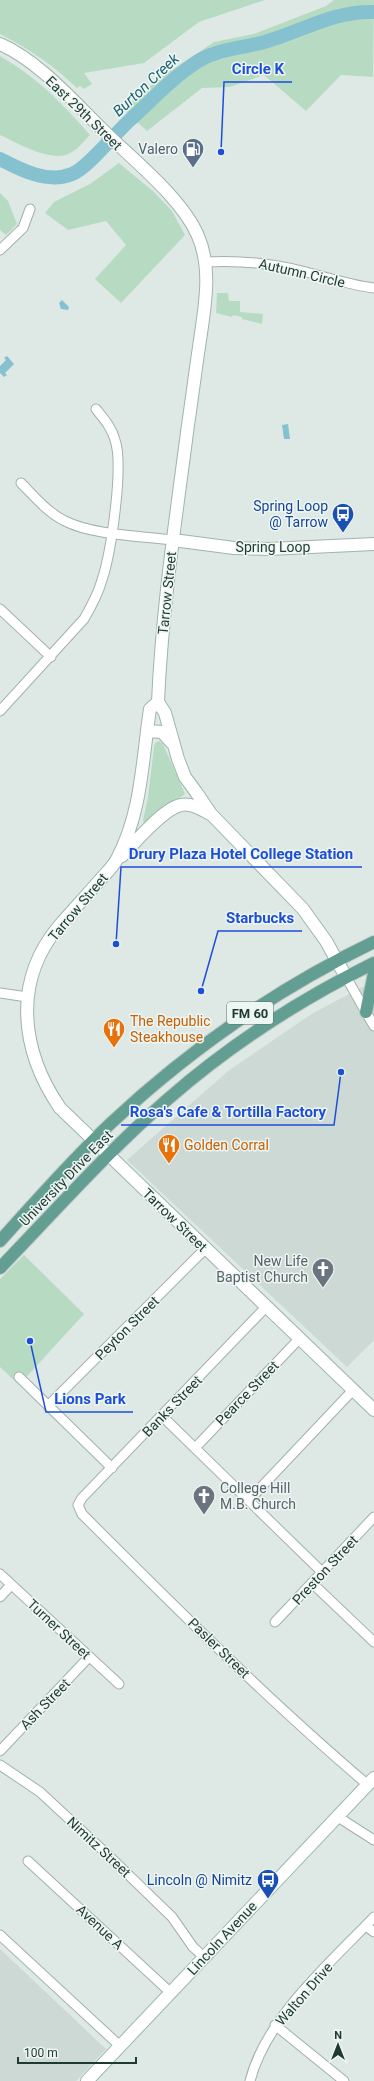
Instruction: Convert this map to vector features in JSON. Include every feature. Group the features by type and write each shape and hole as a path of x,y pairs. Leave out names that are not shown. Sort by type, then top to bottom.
{"main road":[{"name":"East 29th Street","path":"0,44 15,52 41,71 170,196 193,226"},
{"name":"Tarrow Street","path":"193,226 198,236 205,262 205,289 173,540 160,661 158,702 150,709 138,801 134,818 117,861 47,942 34,970 27,997 27,1018 30,1047 38,1070 48,1090 60,1108 374,1410"},
{"name":"Spring Loop","path":"173,540 234,548 269,549 374,544"},
{"path":"158,702 165,713 172,744 185,776 211,814 303,909 316,925 346,977"},
{"path":"147,731 162,732 172,744"},
{"path":"117,861 158,820 180,805 191,805 211,814"},
{"name":"University Drive East","path":"0,1241 93,1140 169,1073 230,1026 337,960 374,942"},
{"name":"University Drive East","path":"0,1268 108,1155 167,1099 244,1038 285,1012 346,977 374,963"},
{"path":"366,1012 374,973"},
{"name":"Lincoln Avenue","path":"87,2081 371,1781"}],"street":[{"path":"0,250 23,228 30,209"},
{"name":"Autumn Circle","path":"205,262 229,261 268,264 344,283 374,288"},
{"path":"0,711 51,657 84,619 94,602 102,580 111,532 119,455 112,432 96,409"},
{"path":"21,483 40,502 64,521 86,528 173,540"},
{"path":"0,609 51,657"},
{"path":"346,977 374,1026"},
{"path":"0,993 27,997"},
{"name":"Peyton Street","path":"48,1406 205,1249"},
{"name":"Banks Street","path":"78,1505 82,1498 266,1307"},
{"name":"Pearce Street","path":"195,1448 299,1339"},
{"path":"19,1377 112,1468"},
{"path":"249,1500 353,1390"},
{"path":"162,1416 322,1572"},
{"name":"Pasler Street","path":"78,1505 82,1514 166,1598 308,1734 371,1781"},
{"name":"Preston Street","path":"275,1622 374,1517"},
{"name":"Turner Street","path":"0,1574 119,1684"},
{"path":"312,1584 374,1642"},
{"path":"0,1597 11,1585"},
{"name":"Ash Street","path":"0,1751 89,1657"},
{"name":"Nimitz Street","path":"0,1765 40,1792 103,1850 172,1917 193,1947 204,1957"},
{"path":"338,1816 374,1840"},
{"name":"Avenue A","path":"28,1861 171,1993"},
{"name":"Walton Drive","path":"250,2081 255,2063 275,2025 292,2003 374,1917"},
{"path":"366,1926 374,1932"},
{"path":"0,1935 120,2046"},
{"path":"275,2025 344,2081"}],"shaded area":[{"path":"374,981 374,1340 347,1367 127,1160 228,1071 313,1013"},
{"path":"0,1949 106,2049 76,2081 0,2081"}],"green space":[{"path":"0,0 265,0 199,22 144,63 84,73 92,84 84,89 80,86 77,88 40,58 21,45 0,34"},
{"path":"334,0 374,0 373,77 341,75 306,111 264,75 230,87 202,88 147,131 123,109 160,78 214,42 254,34 326,6"},
{"path":"0,56 14,64 38,82 90,135 72,152 56,156 46,154 0,135"},
{"path":"119,163 154,192 172,211 185,235 121,303 95,279 126,245 106,221 68,230 45,213 54,202 90,184"},
{"path":"0,193 8,201 17,224 6,235 0,230"},
{"path":"217,293 228,293 229,301 240,301 240,312 263,314 262,324 242,319 242,317 233,315 232,317 216,313"},
{"path":"159,741 163,744 185,794 144,823 143,820 148,797 154,747 155,743"},
{"path":"24,1255 84,1314 19,1385 0,1367 0,1279"}],"water":[{"path":"62,300 69,307 68,310 61,309 59,303"},
{"path":"7,356 14,364 5,373 7,375 4,377 0,373 0,366 6,360 4,358"},
{"path":"288,424 290,439 284,439 282,425"}],"waterway":[{"name":"Burton Creek","path":"0,159 26,171 44,177 63,177 72,174 86,165 164,88 200,60 223,51 275,39 331,18 359,12 374,12"}],"place":[{"name":"Circle K","path":"221,152"},
{"name":"Valero","path":"193,168"},
{"name":"Spring Loop @ Tarrow","path":"343,534"},
{"name":"Drury Plaza Hotel College Station","path":"116,944"},
{"name":"Starbucks","path":"201,991"},
{"name":"The Republic Steakhouse","path":"114,1048"},
{"name":"Rosa's Cafe & Tortilla Factory","path":"341,1072"},
{"name":"Golden Corral","path":"169,1164"},
{"name":"New Life Baptist Church","path":"323,1288"},
{"name":"Lions Park","path":"30,1341"},
{"name":"College Hill M.B. Church","path":"204,1516"},
{"name":"Lincoln @ Nimitz","path":"268,1900"}]}
